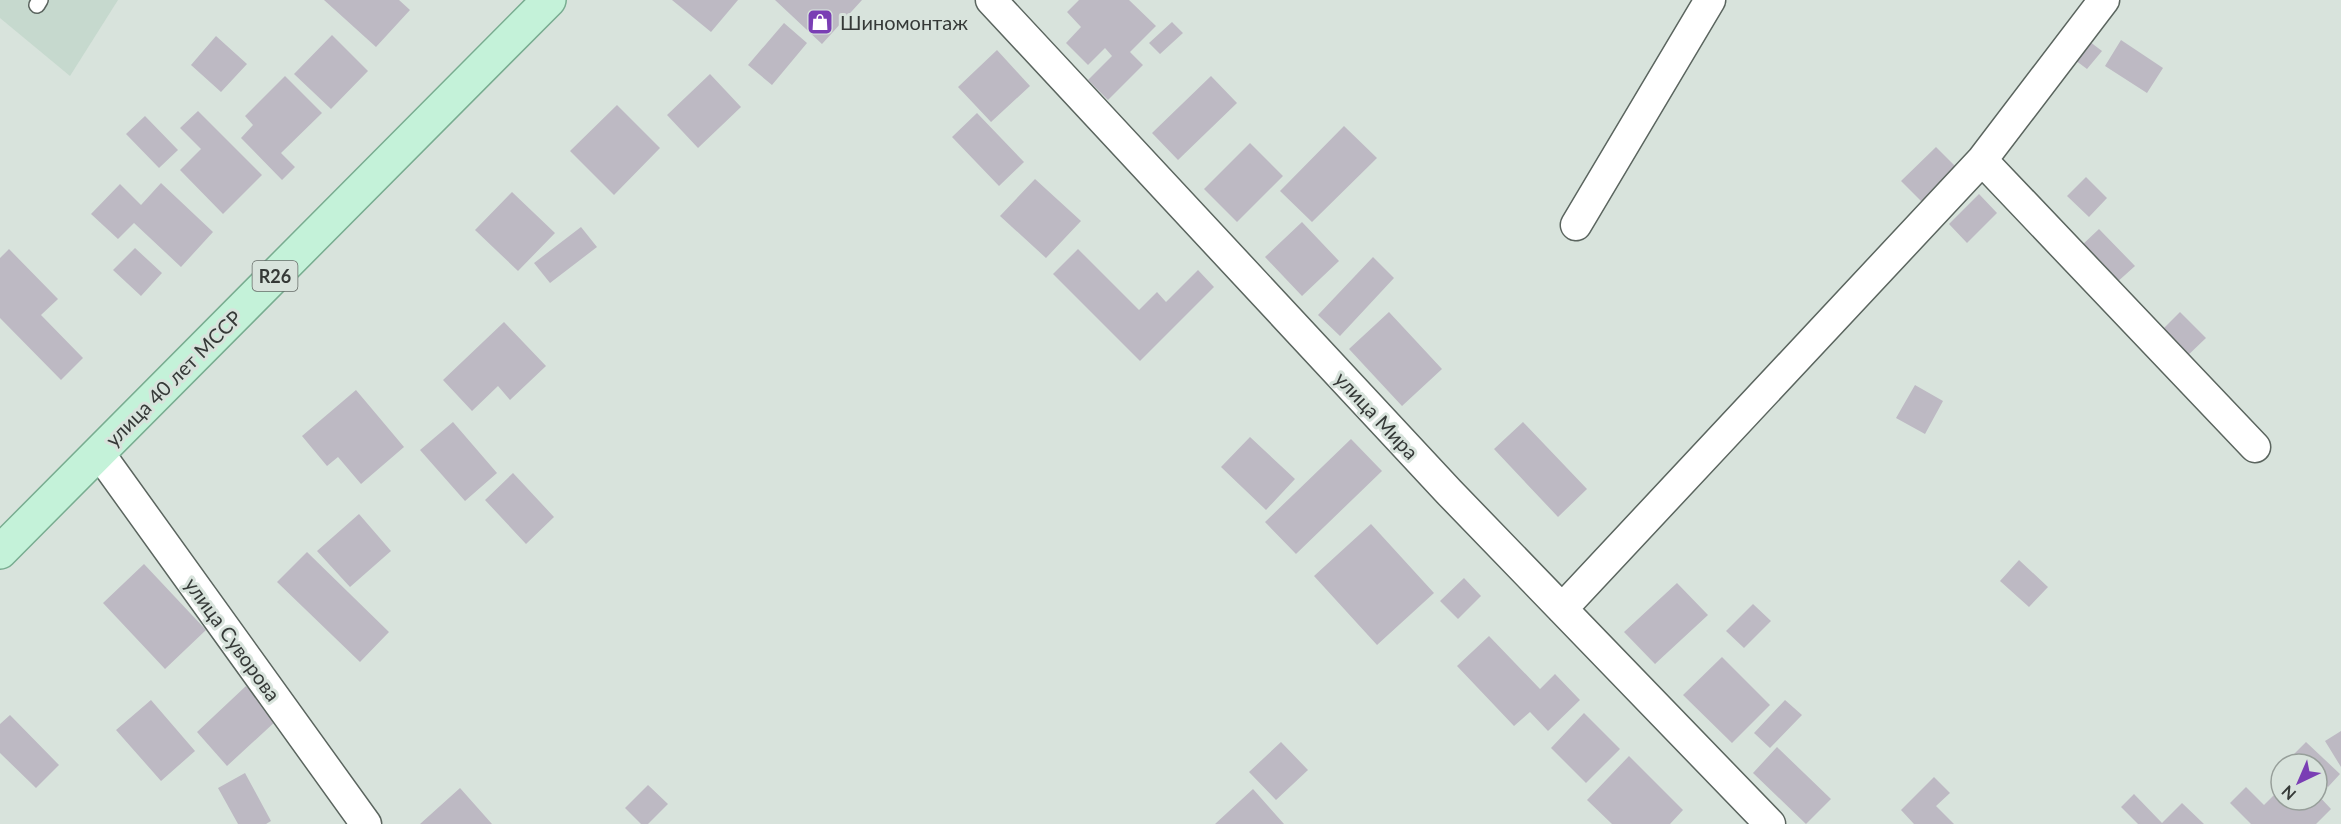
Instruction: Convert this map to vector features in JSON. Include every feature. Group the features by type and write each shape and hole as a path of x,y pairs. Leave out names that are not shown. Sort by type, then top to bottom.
{"main road":[{"name":"улица 40 лет МССР","path":"0,552 549,0"}],"street":[{"name":"улица Мира","path":"991,0 1449,492 1770,824"},
{"path":"1576,225 1710,0"},
{"path":"1562,609 1982,160 2104,0"},
{"path":"1982,160 2255,447"},
{"name":"улица Суворова","path":"99,453 366,824"}],"shaded area":[{"path":"0,0 118,0 70,76 0,18"}],"building":[{"path":"324,0 399,0 410,10 376,47"},
{"path":"672,0 738,0 711,32"},
{"name":"Шиномонтаж","path":"775,0 862,0 822,44"},
{"path":"1079,0 1129,0 1156,26 1130,52 1143,65 1108,100 1088,80 1112,56 1105,48 1088,65 1066,43 1081,27 1067,12"},
{"path":"1172,22 1183,33 1160,54 1149,43"},
{"path":"784,23 807,43 772,85 748,65"},
{"path":"332,35 368,71 331,109 294,74"},
{"path":"2081,35 2102,51 2087,69 2067,54"},
{"path":"216,36 247,64 221,92 191,65"},
{"path":"2121,40 2163,68 2147,93 2105,66"},
{"path":"997,50 1030,86 991,122 958,87"},
{"path":"710,74 741,107 698,148 667,115"},
{"path":"285,76 322,113 281,153 295,167 282,180 241,138 253,125 245,116"},
{"path":"1211,76 1237,103 1178,160 1152,133"},
{"path":"617,105 660,148 614,195 570,151"},
{"path":"198,111 262,175 223,214 180,170 201,149 180,128"},
{"path":"977,113 1024,162 999,186 952,137"},
{"path":"145,116 178,150 159,168 126,134"},
{"path":"1344,126 1377,158 1312,222 1280,191"},
{"path":"1250,143 1283,176 1237,222 1204,189"},
{"path":"1936,147 1959,170 1924,204 1901,181"},
{"path":"2086,177 2107,198 2089,217 2067,196"},
{"path":"1035,179 1081,221 1046,258 1000,216"},
{"path":"161,183 213,232 181,267 134,223 118,239 91,214 120,184 141,205"},
{"path":"512,192 555,233 518,271 475,230"},
{"path":"1979,194 1997,213 1967,243 1949,224"},
{"path":"1302,222 1339,261 1302,296 1265,257"},
{"path":"581,227 597,247 550,283 534,263"},
{"path":"2099,229 2135,266 2115,284 2081,246"},
{"path":"135,248 162,273 141,296 113,270"},
{"path":"9,249 58,299 41,315 83,358 61,380 0,318 0,258"},
{"path":"1078,249 1139,310 1157,292 1166,302 1198,270 1214,287 1140,361 1053,274"},
{"path":"1373,257 1394,278 1340,336 1318,315"},
{"path":"1389,312 1442,369 1402,406 1349,349"},
{"path":"2180,312 2206,338 2184,359 2159,333"},
{"path":"504,322 546,366 510,400 498,386 472,411 443,380"},
{"path":"1915,385 1943,401 1925,434 1896,418"},
{"path":"356,390 404,447 361,484 338,457 327,466 302,436"},
{"path":"453,422 497,473 465,501 420,450"},
{"path":"1523,422 1587,489 1558,517 1494,449"},
{"path":"1250,437 1295,479 1266,510 1221,467"},
{"path":"1351,439 1382,471 1296,554 1265,522"},
{"path":"513,473 554,517 526,544 485,500"},
{"path":"359,514 391,551 350,587 317,551"},
{"path":"1371,524 1434,593 1377,645 1314,576"},
{"path":"307,552 389,632 360,662 277,582"},
{"path":"2019,560 2048,587 2029,607 2000,581"},
{"path":"144,564 206,630 165,669 103,603"},
{"path":"1464,578 1481,596 1458,619 1440,601"},
{"path":"1677,583 1708,615 1655,664 1624,632"},
{"path":"1753,604 1771,621 1744,648 1726,631"},
{"path":"1489,636 1540,689 1555,674 1580,700 1548,731 1530,712 1514,726 1457,666"},
{"path":"1722,657 1770,705 1732,743 1683,695"},
{"path":"246,686 277,720 227,766 197,732"},
{"path":"151,700 195,751 161,781 116,730"},
{"path":"1785,700 1802,715 1770,748 1754,733"},
{"path":"1584,713 1620,749 1586,783 1551,748"},
{"path":"10,715 59,765 36,788 0,753 0,724"},
{"path":"2341,731 2341,767 2325,741"},
{"path":"1281,742 1308,770 1276,800 1249,772"},
{"path":"2306,742 2317,752 2296,752"},
{"path":"1777,747 1831,799 1806,824 1753,773"},
{"path":"1629,756 1683,810 1670,824 1612,824 1587,800"},
{"path":"2329,764 2340,774 2329,786"},
{"path":"245,773 271,821 266,824 238,824 218,788"},
{"path":"1934,777 1950,793 1936,806 1954,824 1914,824 1901,810"},
{"path":"648,785 668,804 648,824 641,824 625,808"},
{"path":"2246,787 2264,805 2269,800 2269,812 2328,812 2316,824 2251,824 2230,803"},
{"path":"460,788 492,824 420,824"},
{"path":"1253,789 1284,824 1215,824"},
{"path":"2134,794 2162,823 2182,803 2204,824 2138,824 2121,807"}],"place":[{"name":"Шиномонтаж","path":"820,22"}]}
